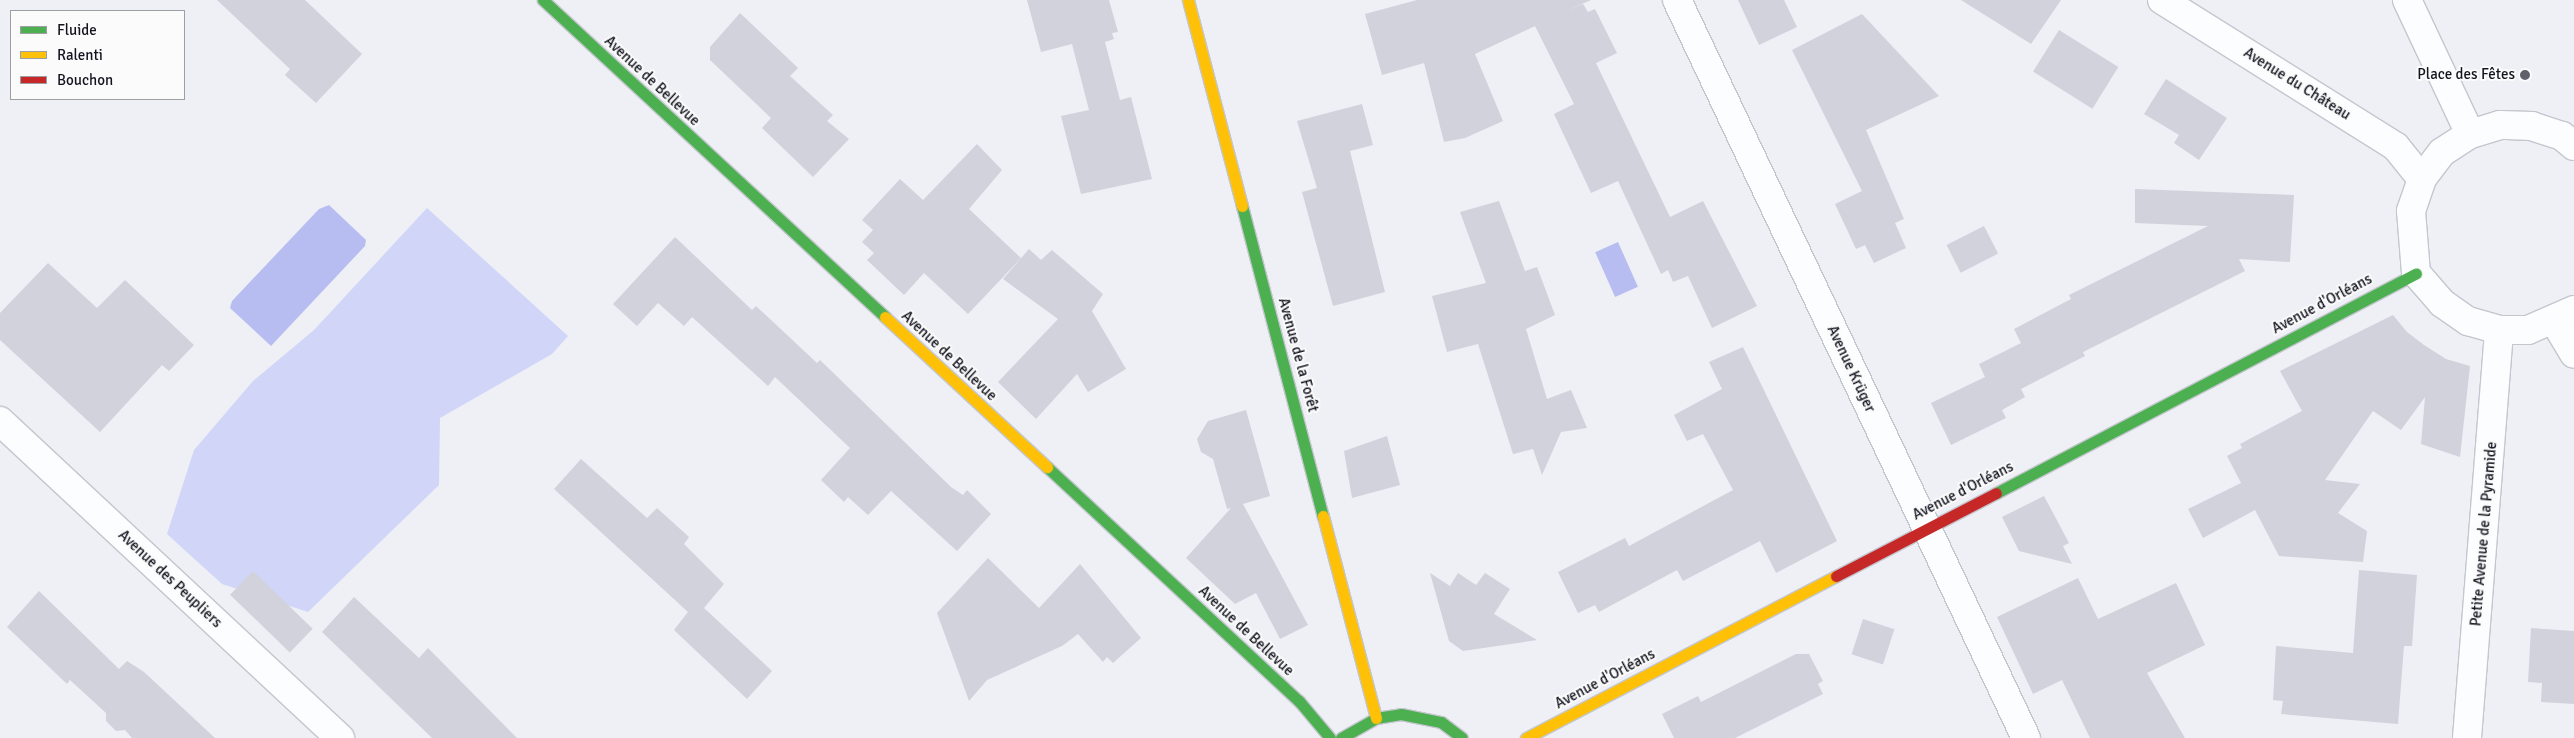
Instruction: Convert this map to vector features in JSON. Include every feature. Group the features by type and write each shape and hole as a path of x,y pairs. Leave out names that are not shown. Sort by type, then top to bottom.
{"street":[{"name":"Avenue de Bellevue","path":"542,0 1299,701 1330,738"},
{"name":"Avenue de la Forêt","path":"1188,0 1376,718"},
{"name":"Avenue Krüger","path":"1677,0 2026,738"},
{"name":"Avenue du Château","path":"2162,0 2396,147 2422,179"},
{"path":"2407,0 2470,134"},
{"path":"2574,146 2562,136 2532,126 2500,125 2470,134 2442,152 2422,179 2411,211 2416,273 2442,303 2468,321 2500,330 2528,330 2564,316 2574,354"},
{"name":"Avenue d'Orléans","path":"1526,738 1925,527 2416,273"},
{"name":"Petite Avenue de la Pyramide","path":"2467,738 2500,330"},
{"name":"Avenue des Peupliers","path":"0,421 340,738"},
{"path":"1341,738 1376,718 1401,714 1426,717 1441,722 1462,738"}],"shaded area":[{"path":"329,205 366,240 365,246 271,346 230,308 232,301 319,209"},
{"path":"427,208 568,336 552,354 440,418 439,485 308,612 222,584 167,534 194,450 253,381 314,330"},
{"path":"1618,242 1638,287 1615,297 1595,252"}],"building":[{"path":"217,0 305,0 362,54 316,103 285,75 290,69"},
{"path":"1027,0 1109,0 1118,32 1112,33 1114,39 1105,42 1120,100 1131,97 1152,179 1081,194 1061,116 1089,110 1072,44 1041,52"},
{"path":"1417,0 1591,0 1564,12 1583,4 1588,12 1595,9 1617,53 1596,63 1670,217 1703,201 1757,306 1712,328 1688,276 1673,282 1668,270 1661,274 1618,181 1591,193 1554,114 1574,104 1535,26 1475,54 1503,121 1465,138 1444,142 1424,63 1382,75 1365,14"},
{"path":"1738,0 1784,0 1797,27 1759,45"},
{"path":"1961,0 2061,0 2031,44"},
{"path":"740,13 798,68 790,76 833,115 827,121 849,139 813,177 762,128 771,118 710,60 710,47"},
{"path":"1862,14 1939,96 1866,130 1904,219 1895,223 1906,248 1874,263 1865,245 1856,249 1835,204 1862,191 1792,50"},
{"path":"2059,30 2118,67 2092,109 2033,72"},
{"path":"2166,79 2227,118 2199,160 2174,143 2179,135 2144,114"},
{"path":"1362,104 1373,145 1350,151 1385,292 1333,306 1302,192 1317,188 1297,121"},
{"path":"977,144 1002,170 969,209 1021,258 968,314 924,273 904,295 867,260 874,253 862,242 873,230 862,220 900,179 923,200"},
{"path":"2135,189 2294,195 2290,262 2239,259 2245,271 2083,352 2085,356 2021,389 2025,397 2002,410 2006,418 1951,445 1931,403 1985,377 1979,364 2021,343 2014,329 2071,299 2069,295 2208,226 2135,223"},
{"path":"1499,201 1525,271 1537,267 1555,315 1526,329 1547,399 1571,390 1587,428 1561,432 1542,475 1533,449 1513,454 1478,344 1447,352 1432,296 1486,283 1460,212"},
{"path":"1984,226 1998,254 1961,273 1947,245"},
{"path":"675,237 752,310 756,306 817,363 820,360 951,487 963,495 967,490 991,514 957,551 891,491 868,515 848,497 844,502 821,480 850,448 775,377 768,386 692,317 684,326 658,303 637,326 613,304"},
{"path":"1029,249 1041,260 1052,250 1103,294 1092,311 1126,369 1088,392 1077,374 1036,419 998,382 1058,319 1003,279"},
{"path":"48,263 97,308 125,280 194,345 169,371 162,365 100,432 0,340 0,313"},
{"path":"2393,315 2407,332 2424,345 2446,359 2470,366 2460,457 2421,444 2425,397 2401,430 2373,411 2325,480 2360,484 2338,513 2367,531 2363,562 2279,556 2255,510 2203,538 2188,509 2241,483 2227,456 2242,448 2240,444 2302,411 2280,371"},
{"path":"1743,347 1837,541 1776,573 1760,541 1683,581 1677,570 1599,612 1595,605 1578,613 1558,572 1625,538 1629,546 1733,490 1703,434 1687,441 1674,415 1722,389 1709,362"},
{"path":"1246,410 1270,496 1243,504 1308,625 1280,639 1256,593 1235,604 1186,558 1231,508 1227,509 1213,459 1201,452 1197,439 1208,421"},
{"path":"1387,436 1400,485 1352,498 1344,451"},
{"path":"581,459 647,518 657,508 689,537 684,544 724,584 704,608 772,671 747,699 674,630 688,612 554,489"},
{"path":"2044,496 2069,543 2063,546 2072,564 2019,551 2002,517"},
{"path":"988,558 1039,608 1080,564 1141,638 1113,663 1107,657 1103,662 1078,634 1062,646 987,680 969,701 937,613"},
{"path":"2359,570 2417,575 2412,646 2404,646 2398,724 2281,714 2283,701 2273,700 2276,646 2353,653"},
{"path":"253,571 313,629 290,652 230,595"},
{"path":"1430,573 1450,586 1458,573 1476,585 1485,573 1510,589 1494,614 1537,640 1463,651 1449,641"},
{"path":"2078,578 2098,619 2176,583 2205,645 2147,673 2185,738 2090,738 2062,680 2033,694 1997,617"},
{"path":"39,591 119,669 127,661 144,672 215,738 132,738 125,730 116,731 106,721 106,713 70,680 67,684 7,627"},
{"path":"354,597 419,658 428,648 517,738 432,738 322,632"},
{"path":"1863,619 1894,629 1883,664 1852,654"},
{"path":"2531,628 2574,631 2574,704 2541,702 2542,683 2528,682"},
{"path":"1796,654 1809,654 1823,681 1818,684 1823,694 1735,738 1674,738 1662,714 1698,696 1701,702"}],"traffic: fast":[{"path":"543,0 885,317"},
{"path":"1242,206 1323,516"},
{"path":"1996,493 2416,273"},
{"path":"1047,467 1299,701 1330,738"},
{"path":"1341,738 1376,718 1401,714 1441,722 1462,738"}],"traffic: slow":[{"path":"1188,0 1242,206"},
{"path":"885,317 1047,467"},
{"path":"1323,516 1376,718"},
{"path":"1526,738 1836,576"}],"traffic: jam":[{"path":"1836,576 1996,493"}],"place":[{"name":"Place des Fêtes","path":"2525,75"}]}
